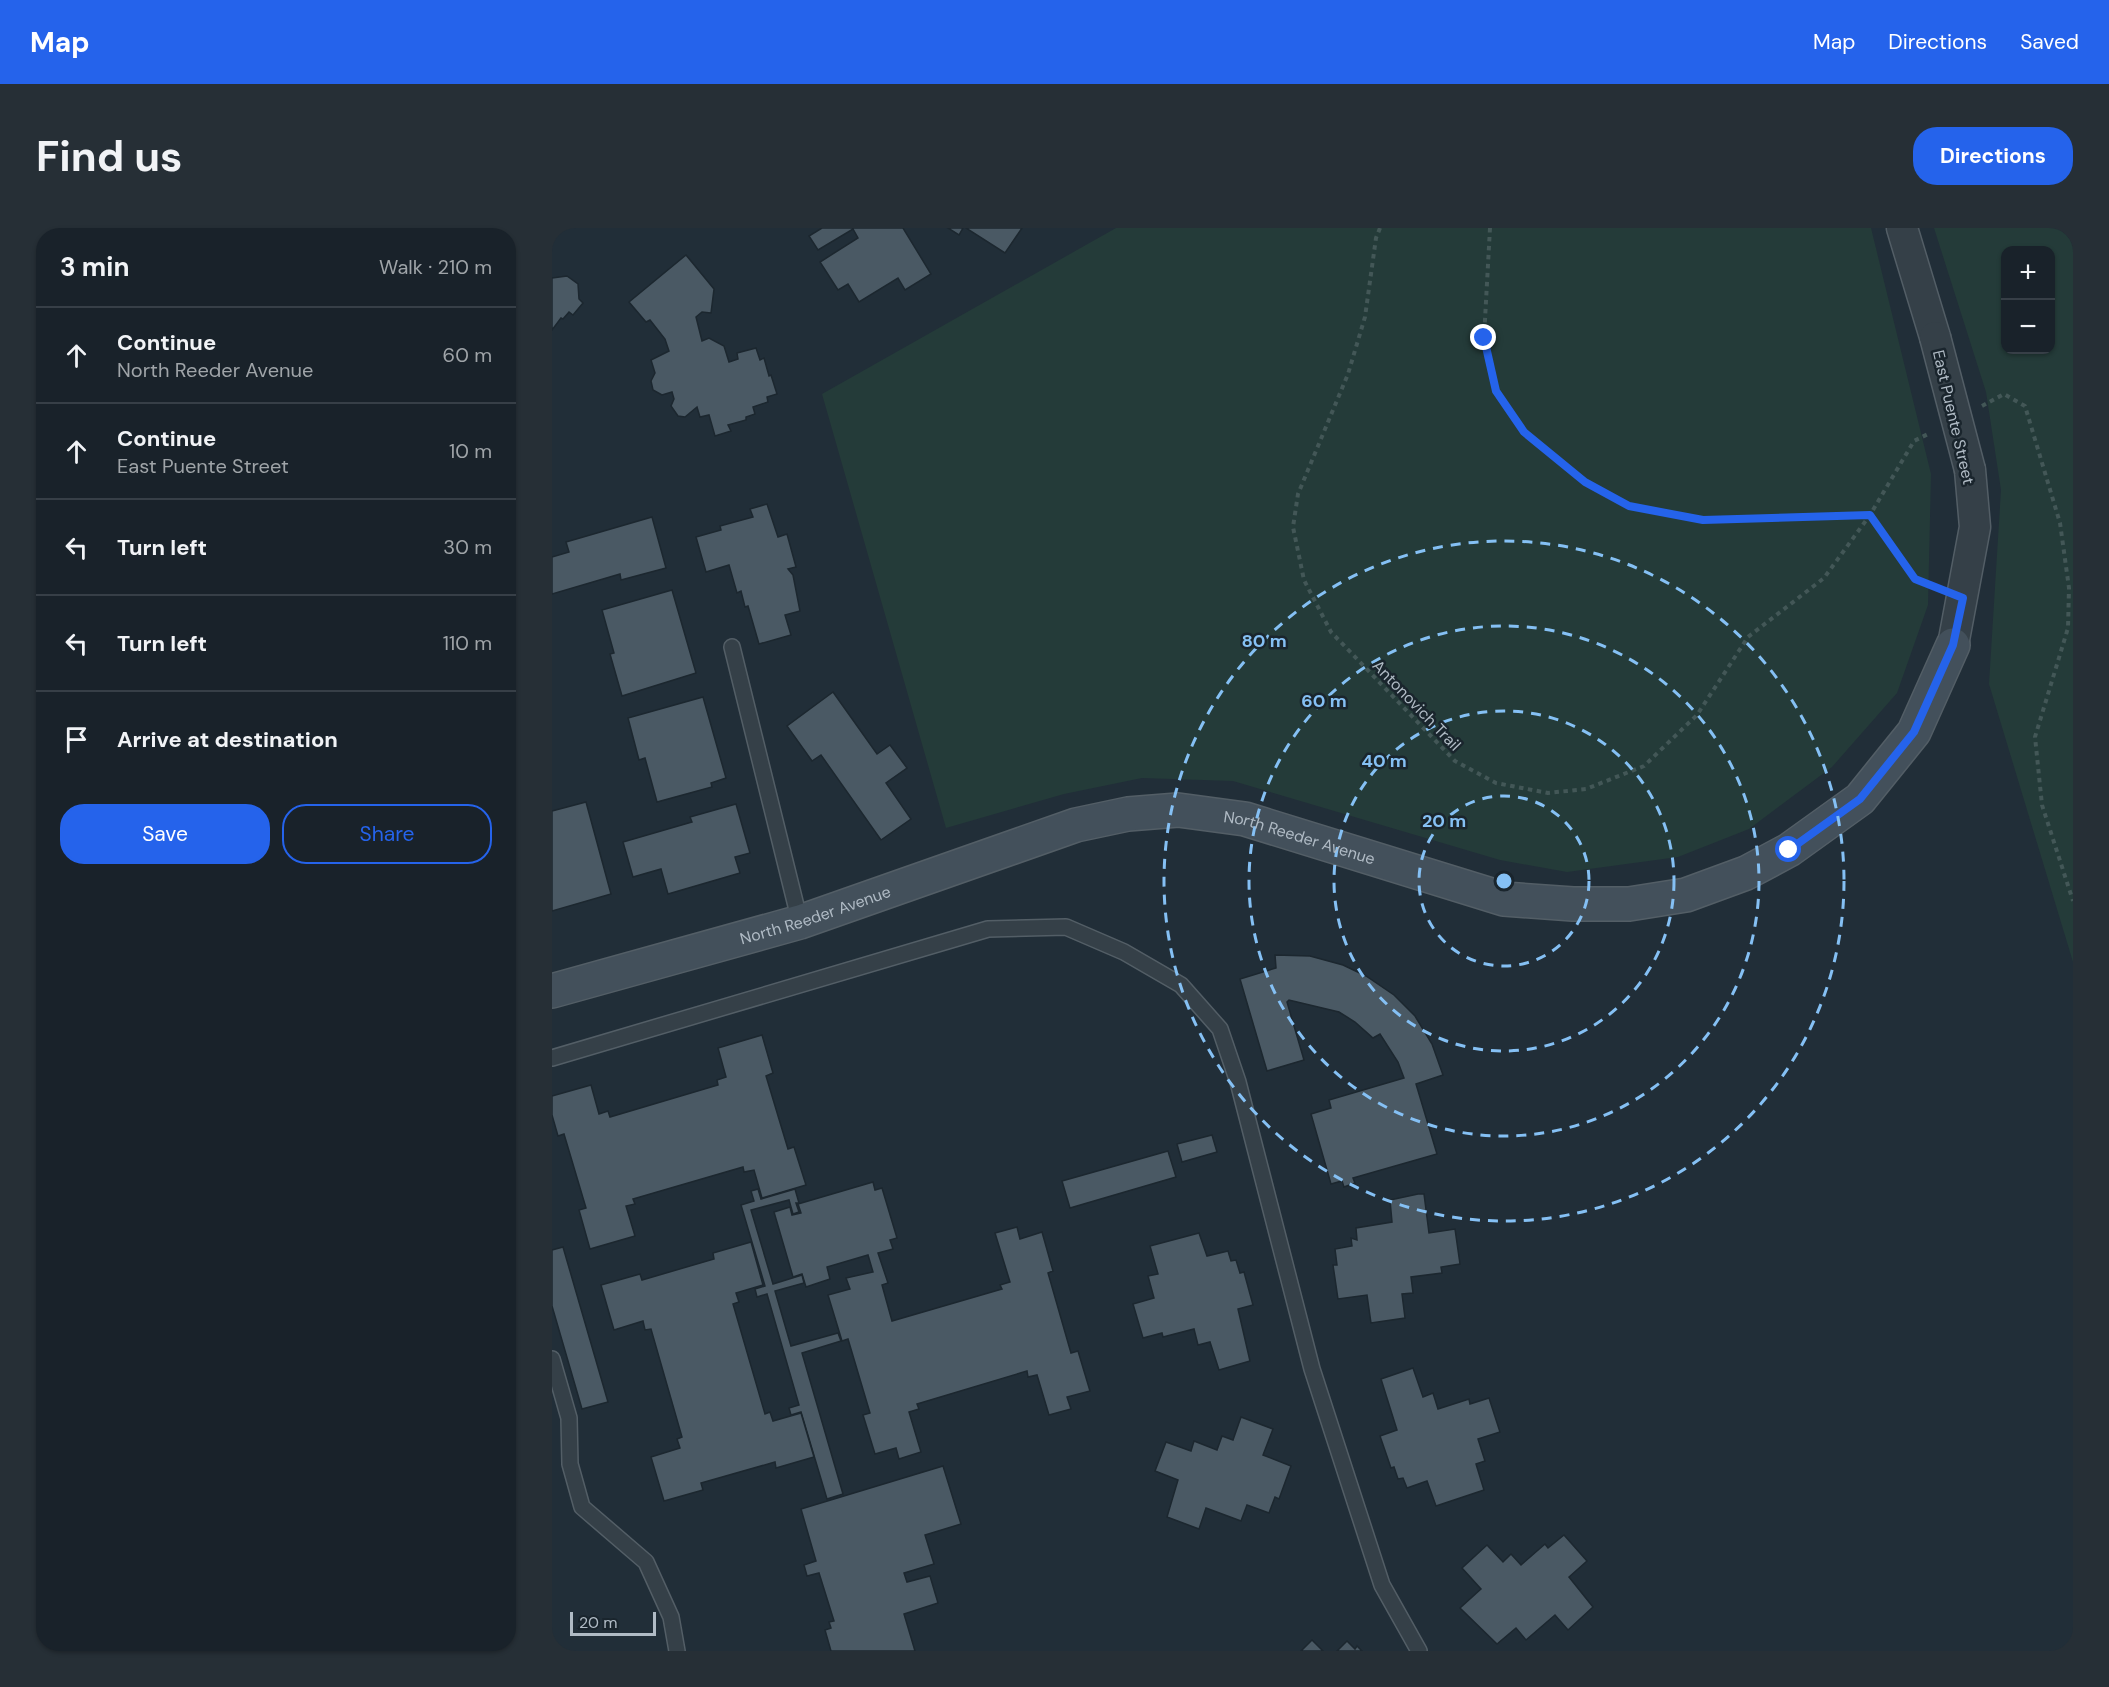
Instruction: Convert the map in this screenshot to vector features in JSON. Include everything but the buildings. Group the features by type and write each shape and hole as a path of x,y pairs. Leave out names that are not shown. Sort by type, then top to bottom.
{"street":[{"name":"East Puente Street","path":"1902,228 1935,337 1971,470 1975,527 1953,645"},
{"name":"North Reeder Avenue","path":"552,991 800,922 1076,825 1128,814 1178,810 1245,819 1504,899 1573,904 1629,904 1686,895 1755,868 1789,850 1860,799 1914,732 1953,645"}],"lane":[{"path":"732,647 800,922"},
{"path":"552,1058 988,929 1066,927 1124,952 1181,985 1220,1029 1238,1082 1316,1380 1382,1585 1419,1651"},
{"path":"552,1359 569,1418 570,1464 582,1507 646,1562 671,1617 677,1651"}],"path":[{"name":"Antonovich Trail","path":"1380,228 1376,238 1365,317 1348,374 1298,494 1293,527 1304,580 1331,632 1455,761 1496,783 1548,792 1586,789 1644,766 1697,715 1748,637 1824,578 1870,515 1914,441 1934,430"},
{"path":"1490,228 1484,338 1496,391 1524,432 1585,482 1629,506 1703,520 1870,515 1915,579 1963,598"},
{"path":"1974,410 2004,394 2025,406 2060,523 2069,588 2068,628 2035,737 2042,805 2073,902"}],"green space":[{"path":"1116,228 1871,228 1931,474 1928,605 1897,693 1832,767 1749,829 1678,857 1567,872 1500,860 1233,781 1142,778 1064,794 946,828 822,394"},
{"path":"1934,228 2073,228 2073,962 1989,684 2001,490 1986,392"}],"route":[{"path":"1484,338 1496,391 1524,432 1585,482 1629,506 1703,520 1870,515 1915,579 1963,598 1953,645 1914,732 1860,799 1789,850"}]}
